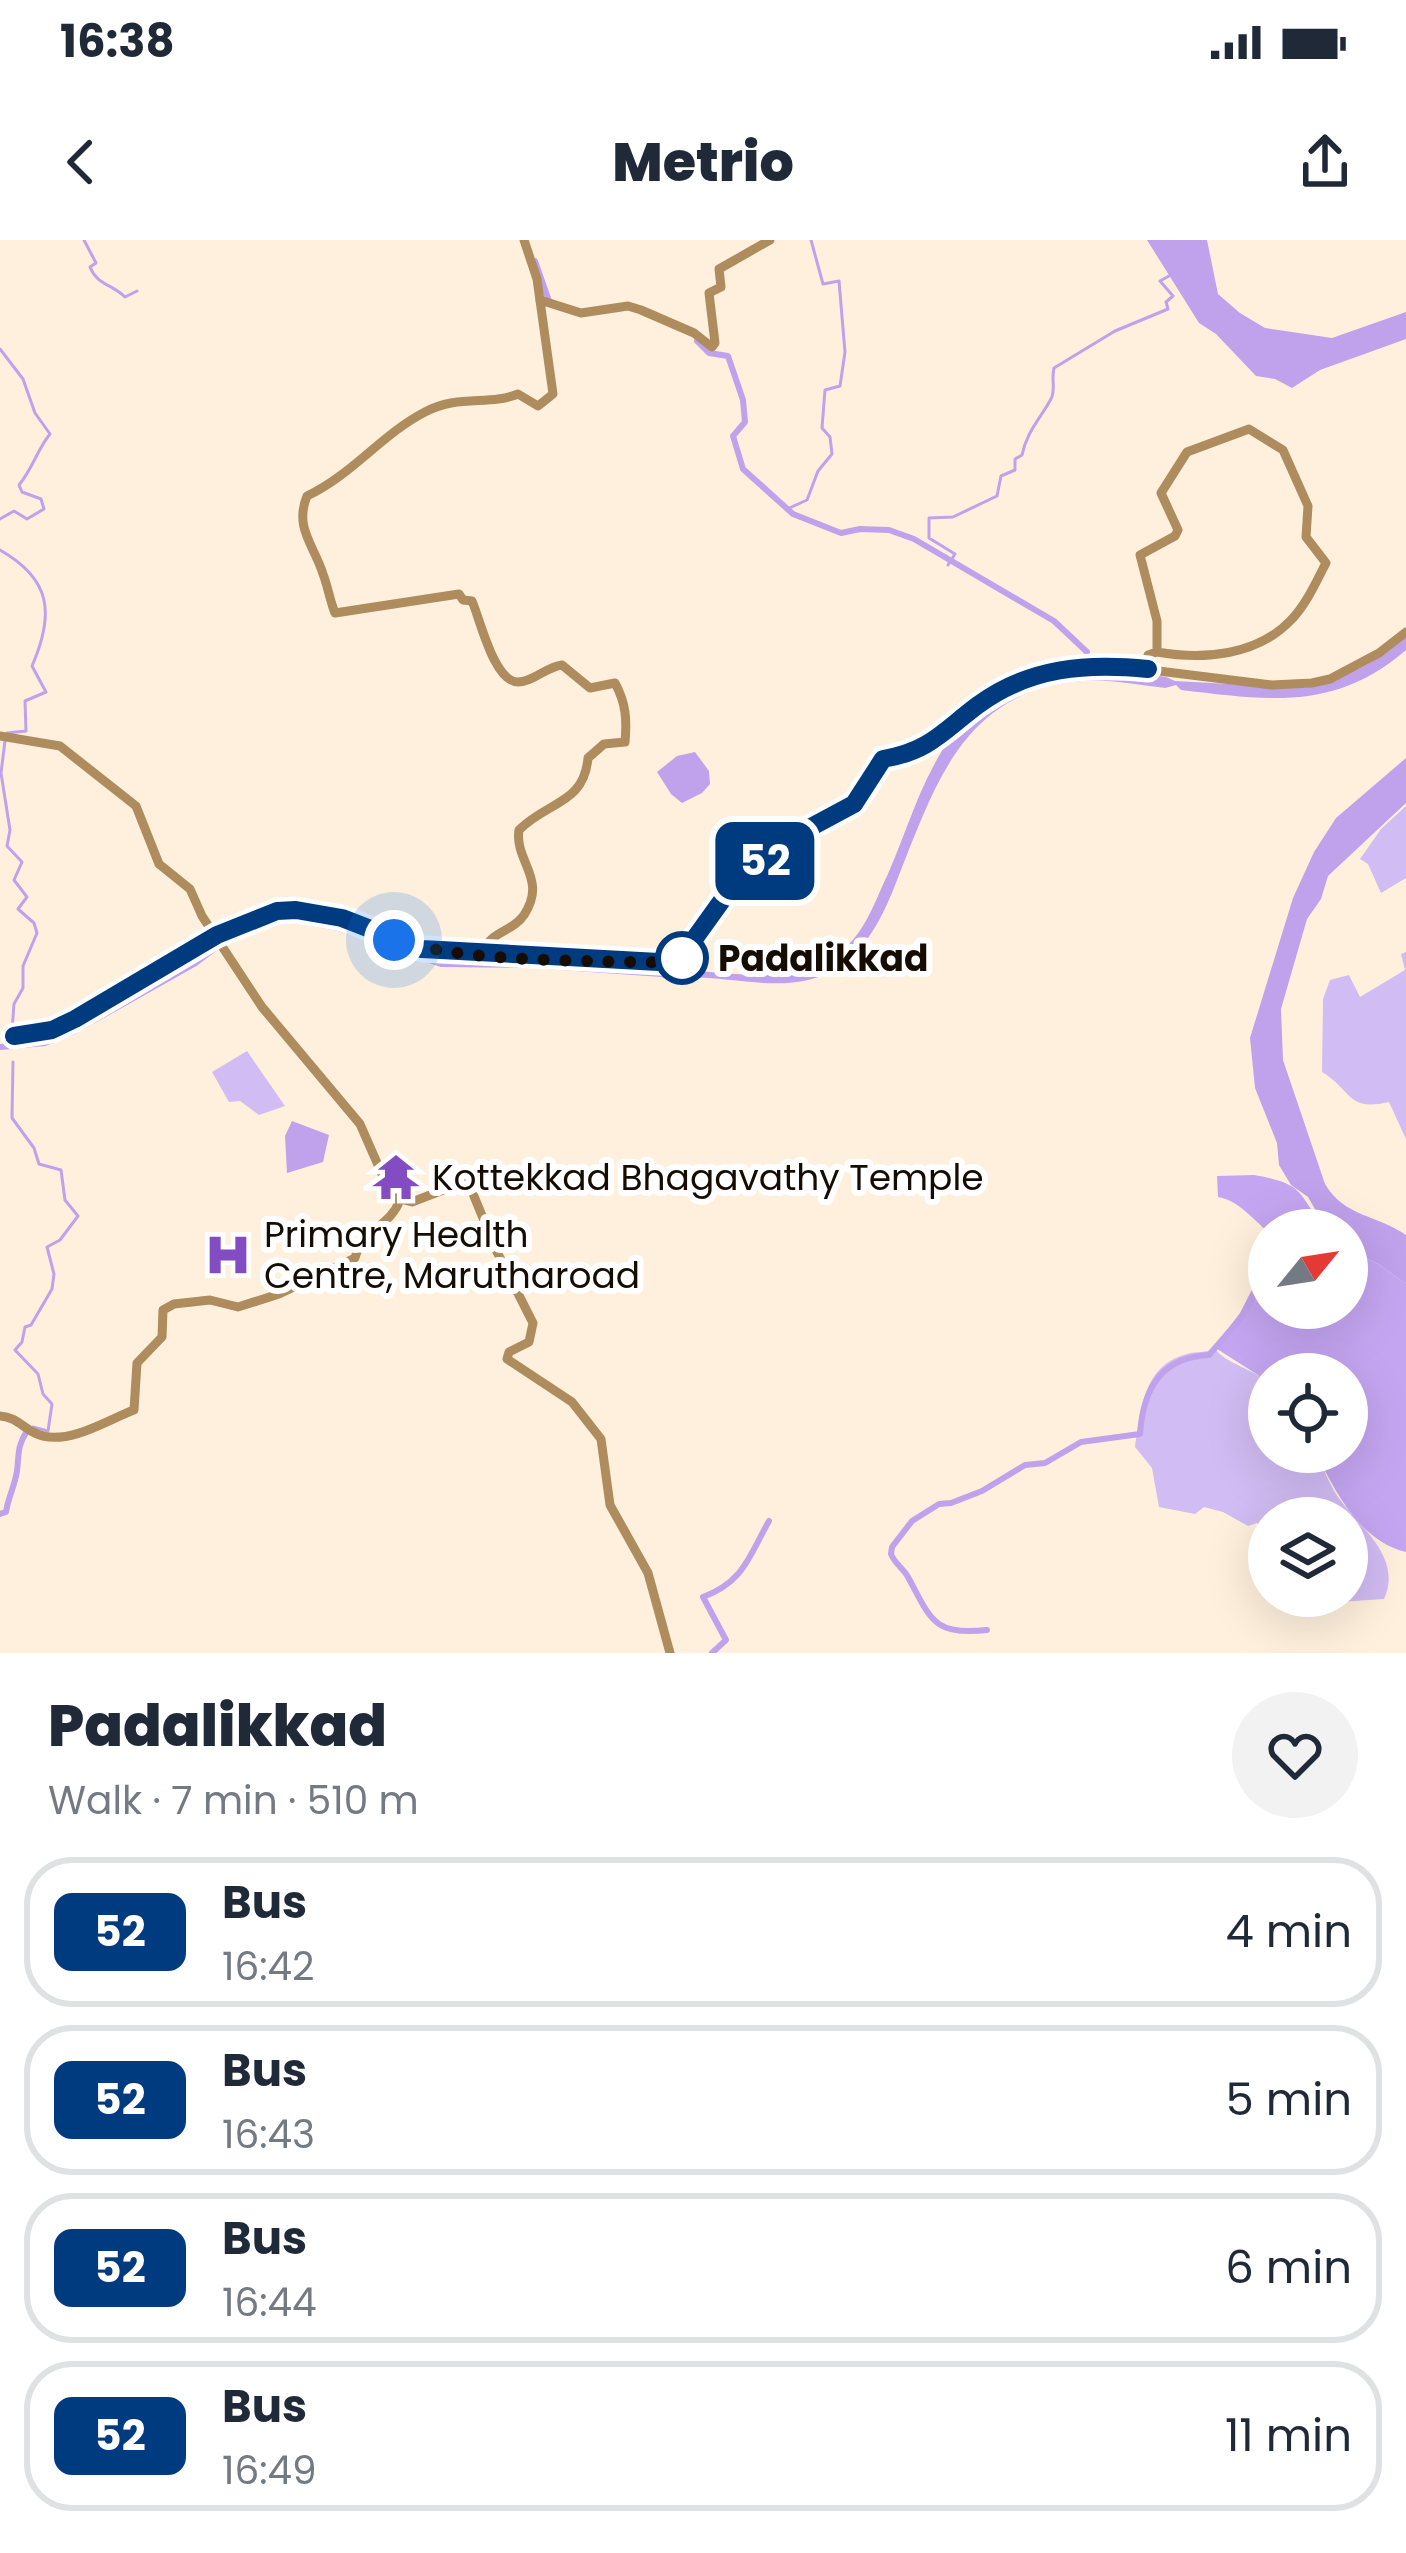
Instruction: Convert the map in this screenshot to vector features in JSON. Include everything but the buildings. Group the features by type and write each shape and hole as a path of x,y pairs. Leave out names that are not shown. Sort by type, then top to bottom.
{"street":[{"path":"482,954 491,937 520,921 533,891 517,838 519,830 579,789 587,776 588,758 603,745 625,742 627,712 622,697 615,682 593,689 562,665 520,681 510,680 499,670 472,601 459,594 335,614 322,568 305,539 302,516 308,496 342,477 424,412 448,402 518,394 534,405 545,404 553,394 546,302 524,240"},
{"path":"546,302 580,313 628,306 694,333 712,347 709,293 721,287 719,269 770,240"},
{"path":"1148,669 1148,655 1157,652 1183,657 1232,654 1274,634 1293,619 1326,563 1306,537 1308,506 1283,449 1249,429 1187,452 1161,493 1178,530 1140,555 1157,621 1157,652"},
{"path":"8,1036 52,1030 259,915 296,910 342,918 422,949 677,963 728,892 800,833 854,804 883,759 928,747 980,704 1033,675 1081,667 1148,669 1272,685 1312,683 1363,662 1406,632"},
{"path":"0,736 60,746 130,800 140,812 159,864 190,889 262,1006 353,1114 392,1197 399,1202 436,1195 464,1182 471,1189 533,1323 530,1342 509,1352 507,1359 572,1402 602,1439 610,1505 648,1574 670,1653"},
{"path":"0,1416 13,1416 38,1434 50,1436 85,1432 134,1410 137,1363 162,1337 163,1310 210,1300 238,1307 279,1294 355,1258 366,1234 395,1214 399,1202"}],"shaded area":[{"path":"1147,240 1207,240 1218,294 1265,328 1332,338 1406,312 1406,339 1320,370 1292,388 1256,376 1199,323"},
{"path":"1406,636 1406,650 1379,670 1326,693 1243,697 1181,690 1176,685 1082,681 1042,688 1009,702 982,722 942,775 883,913 850,959 819,977 798,982 656,975 656,967 787,973 837,955 866,920 927,778 947,743 981,709 1023,685 1093,670 1175,681 1306,688 1359,668"},
{"path":"695,752 709,771 710,784 682,803 657,772 677,756"},
{"path":"1406,758 1406,803 1328,876 1321,899 1307,919 1281,1009 1283,1060 1325,1184 1352,1209 1315,1209 1279,1165 1277,1143 1255,1088 1250,1038 1293,898 1336,818"},
{"path":"1406,806 1406,878 1381,893 1368,864 1360,859 1381,829"},
{"path":"1406,952 1406,1139 1389,1102 1357,1102 1322,1072 1323,999 1330,980 1349,975 1360,997 1405,970 1401,954"},
{"path":"247,1051 285,1106 259,1115 240,1101 229,1102 212,1072"},
{"path":"292,1121 329,1135 323,1162 287,1173 285,1136"},
{"path":"1254,1175 1284,1182 1312,1209 1248,1209 1248,1214 1218,1197 1217,1176"},
{"path":"1368,1216 1406,1235 1406,1284 1368,1259"},
{"path":"1368,1259 1406,1284 1406,1552 1368,1532 1368,1497 1340,1497 1327,1473 1368,1473 1368,1353 1248,1353 1248,1369 1214,1347 1248,1297 1248,1329 1368,1329"},
{"path":"1215,1349 1248,1370 1248,1473 1325,1473 1338,1497 1248,1497 1248,1526 1204,1507 1195,1514 1159,1507 1152,1468 1135,1447 1139,1418 1161,1368 1187,1354"},
{"path":"1368,1533 1388,1570 1384,1599 1368,1600"}],"waterway":[{"path":"84,240 96,263 90,267 97,277 125,297 137,291"},
{"path":"787,509 807,500 818,471 832,454 830,437 822,428 825,390 840,386 845,352 839,281 823,284 811,240"},
{"path":"535,261 550,304"},
{"path":"948,565 955,554 929,538 929,518 953,517 997,496 1001,476 1015,470 1015,459 1022,455 1051,399 1054,368 1115,331 1168,309 1166,302 1173,296 1160,281 1169,276"},
{"path":"697,341 709,353 728,356 743,400 745,422 733,436 743,469 793,514 841,533 889,530 914,539 1054,621 1087,652"},
{"path":"0,349 23,379 35,413 50,434 19,485 22,492 41,499 44,509 27,519 14,511 0,519"},
{"path":"0,550 39,585 45,614 32,666 46,692 25,701 26,731 7,733"},
{"path":"5,741 1,773 10,830 7,846 22,862 14,880 27,897 18,909 34,923 37,933 23,966 23,988 14,1004 12,1031"},
{"path":"0,1047 45,1043 73,1032 194,964 234,934 277,921 338,928 441,964 662,974"},
{"path":"13,1062 12,1118 34,1148 39,1164 61,1170 65,1200 78,1216 60,1240 47,1247 54,1274 52,1289 15,1350 38,1374 43,1394 52,1404 48,1431 33,1427"},
{"path":"987,1630 944,1627 929,1614 891,1554 912,1521 939,1504 982,1491 1025,1465 1045,1463 1081,1442 1140,1434 1145,1403 1158,1378 1178,1362 1209,1355 1248,1306"},
{"path":"0,1514 6,1512 27,1431"},
{"path":"712,1653 726,1640 703,1597 737,1576 769,1521"}],"bus line":[{"name":"52","path":"14,1036 52,1030 235,925 277,911 342,918 422,949 677,963 728,892 800,833 854,804 883,759 928,747 980,704 1033,675 1110,665 1148,669"}],"place":[{"name":"Padalikkad","path":"682,958"},
{"name":"Kottekkad Bhagavathy Temple","path":"396,1177"},
{"name":"Primary Health Centre, Marutharoad","path":"228,1255"}],"route":[{"path":"394,940 422,949 482,954 677,963 682,958"}]}
